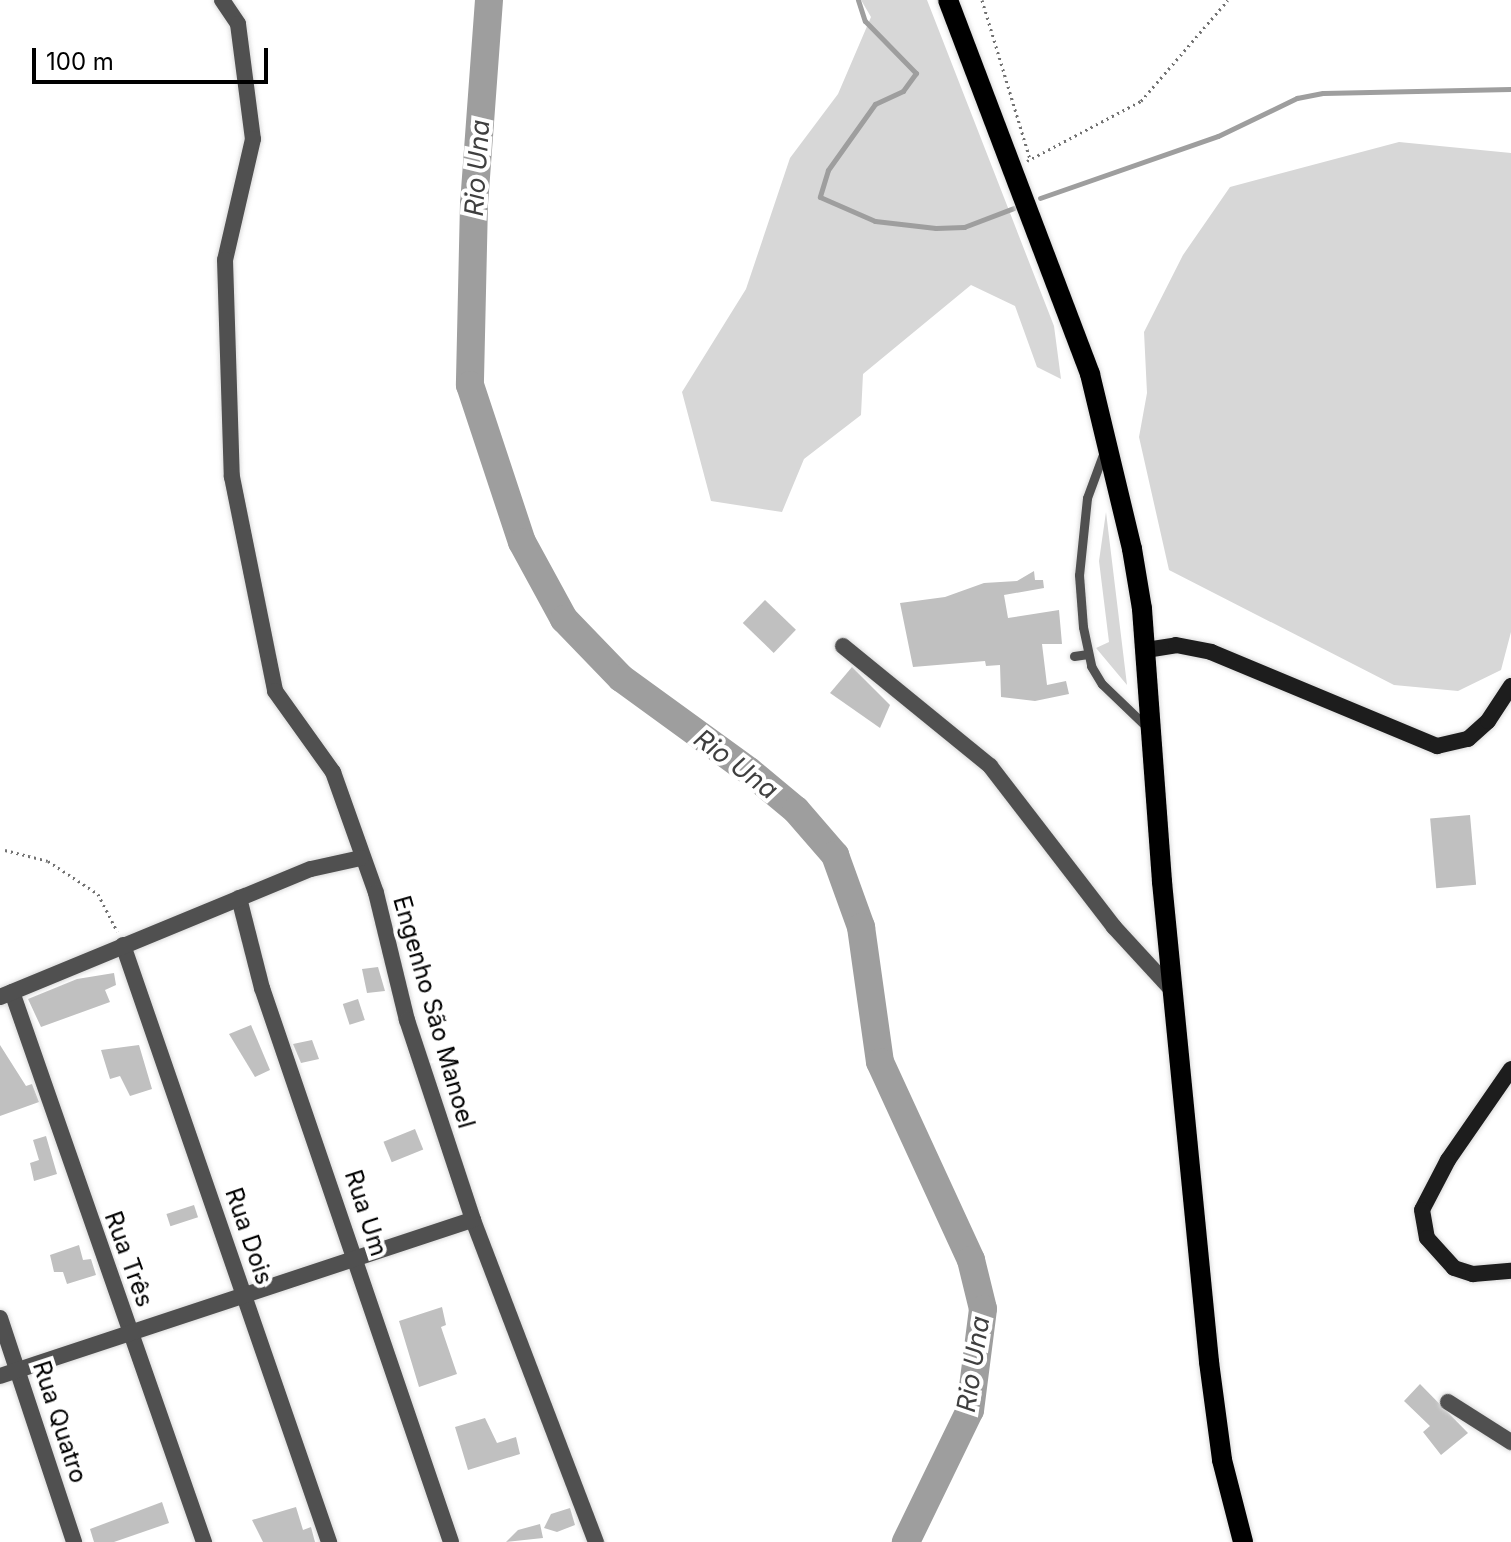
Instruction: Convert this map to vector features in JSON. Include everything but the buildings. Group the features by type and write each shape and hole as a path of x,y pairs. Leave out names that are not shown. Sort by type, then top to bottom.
{"main road":[{"path":"948,0 1021,163 1110,439 1146,650 1172,990 1216,1418 1243,1542"}],"street":[{"name":"Engenho São Manoel","path":"222,0 238,24 253,139 225,260 232,477 275,691 333,772 473,1220 596,1542"},
{"path":"1146,650 1176,645 1211,652 1437,746 1468,739 1488,721 1511,686"},
{"path":"843,646 990,766 1114,927 1172,990"},
{"path":"6,994 311,869 361,858"},
{"name":"Rua Um","path":"239,898 252,957 451,1542"},
{"name":"Rua Dois","path":"123,945 329,1542"},
{"name":"Rua Três","path":"6,994 204,1542"},
{"path":"1511,1069 1448,1160 1422,1210 1427,1238 1454,1268 1473,1274 1511,1271"},
{"path":"0,1376 473,1220"},
{"name":"Rua Quatro","path":"0,1318 74,1542"},
{"path":"1448,1402 1511,1442"}],"lane":[{"path":"1110,439 1087,498 1079,575 1088,654 1119,705 1152,731"},
{"path":"1074,656 1088,654"}],"path":[{"path":"982,0 1021,163 1141,101 1228,0"},
{"path":"5,850 48,861 98,894 123,945"}],"shaded area":[{"path":"861,0 927,0 1054,326 1061,379 1037,367 1015,306 971,285 863,374 861,415 804,459 782,512 711,501 682,392 746,289 790,158 838,94 871,17"},
{"path":"1399,142 1511,153 1511,632 1501,670 1458,691 1394,685 1169,570 1139,437 1147,393 1144,332 1183,255 1230,187"},
{"path":"1106,512 1127,685 1096,648 1109,642 1099,561"}],"waterway":[{"name":"Rio Una","path":"489,0 474,203 470,385 522,542 564,619 621,678 749,771 796,810 835,855 861,927 880,1062 971,1260 983,1309 970,1410 906,1542"},
{"path":"858,0 865,21 916,73 903,91 875,104 828,170 820,197 875,221 936,228 964,227 1014,208"},
{"path":"1040,198 1218,136 1297,98 1323,93 1511,89"}]}
